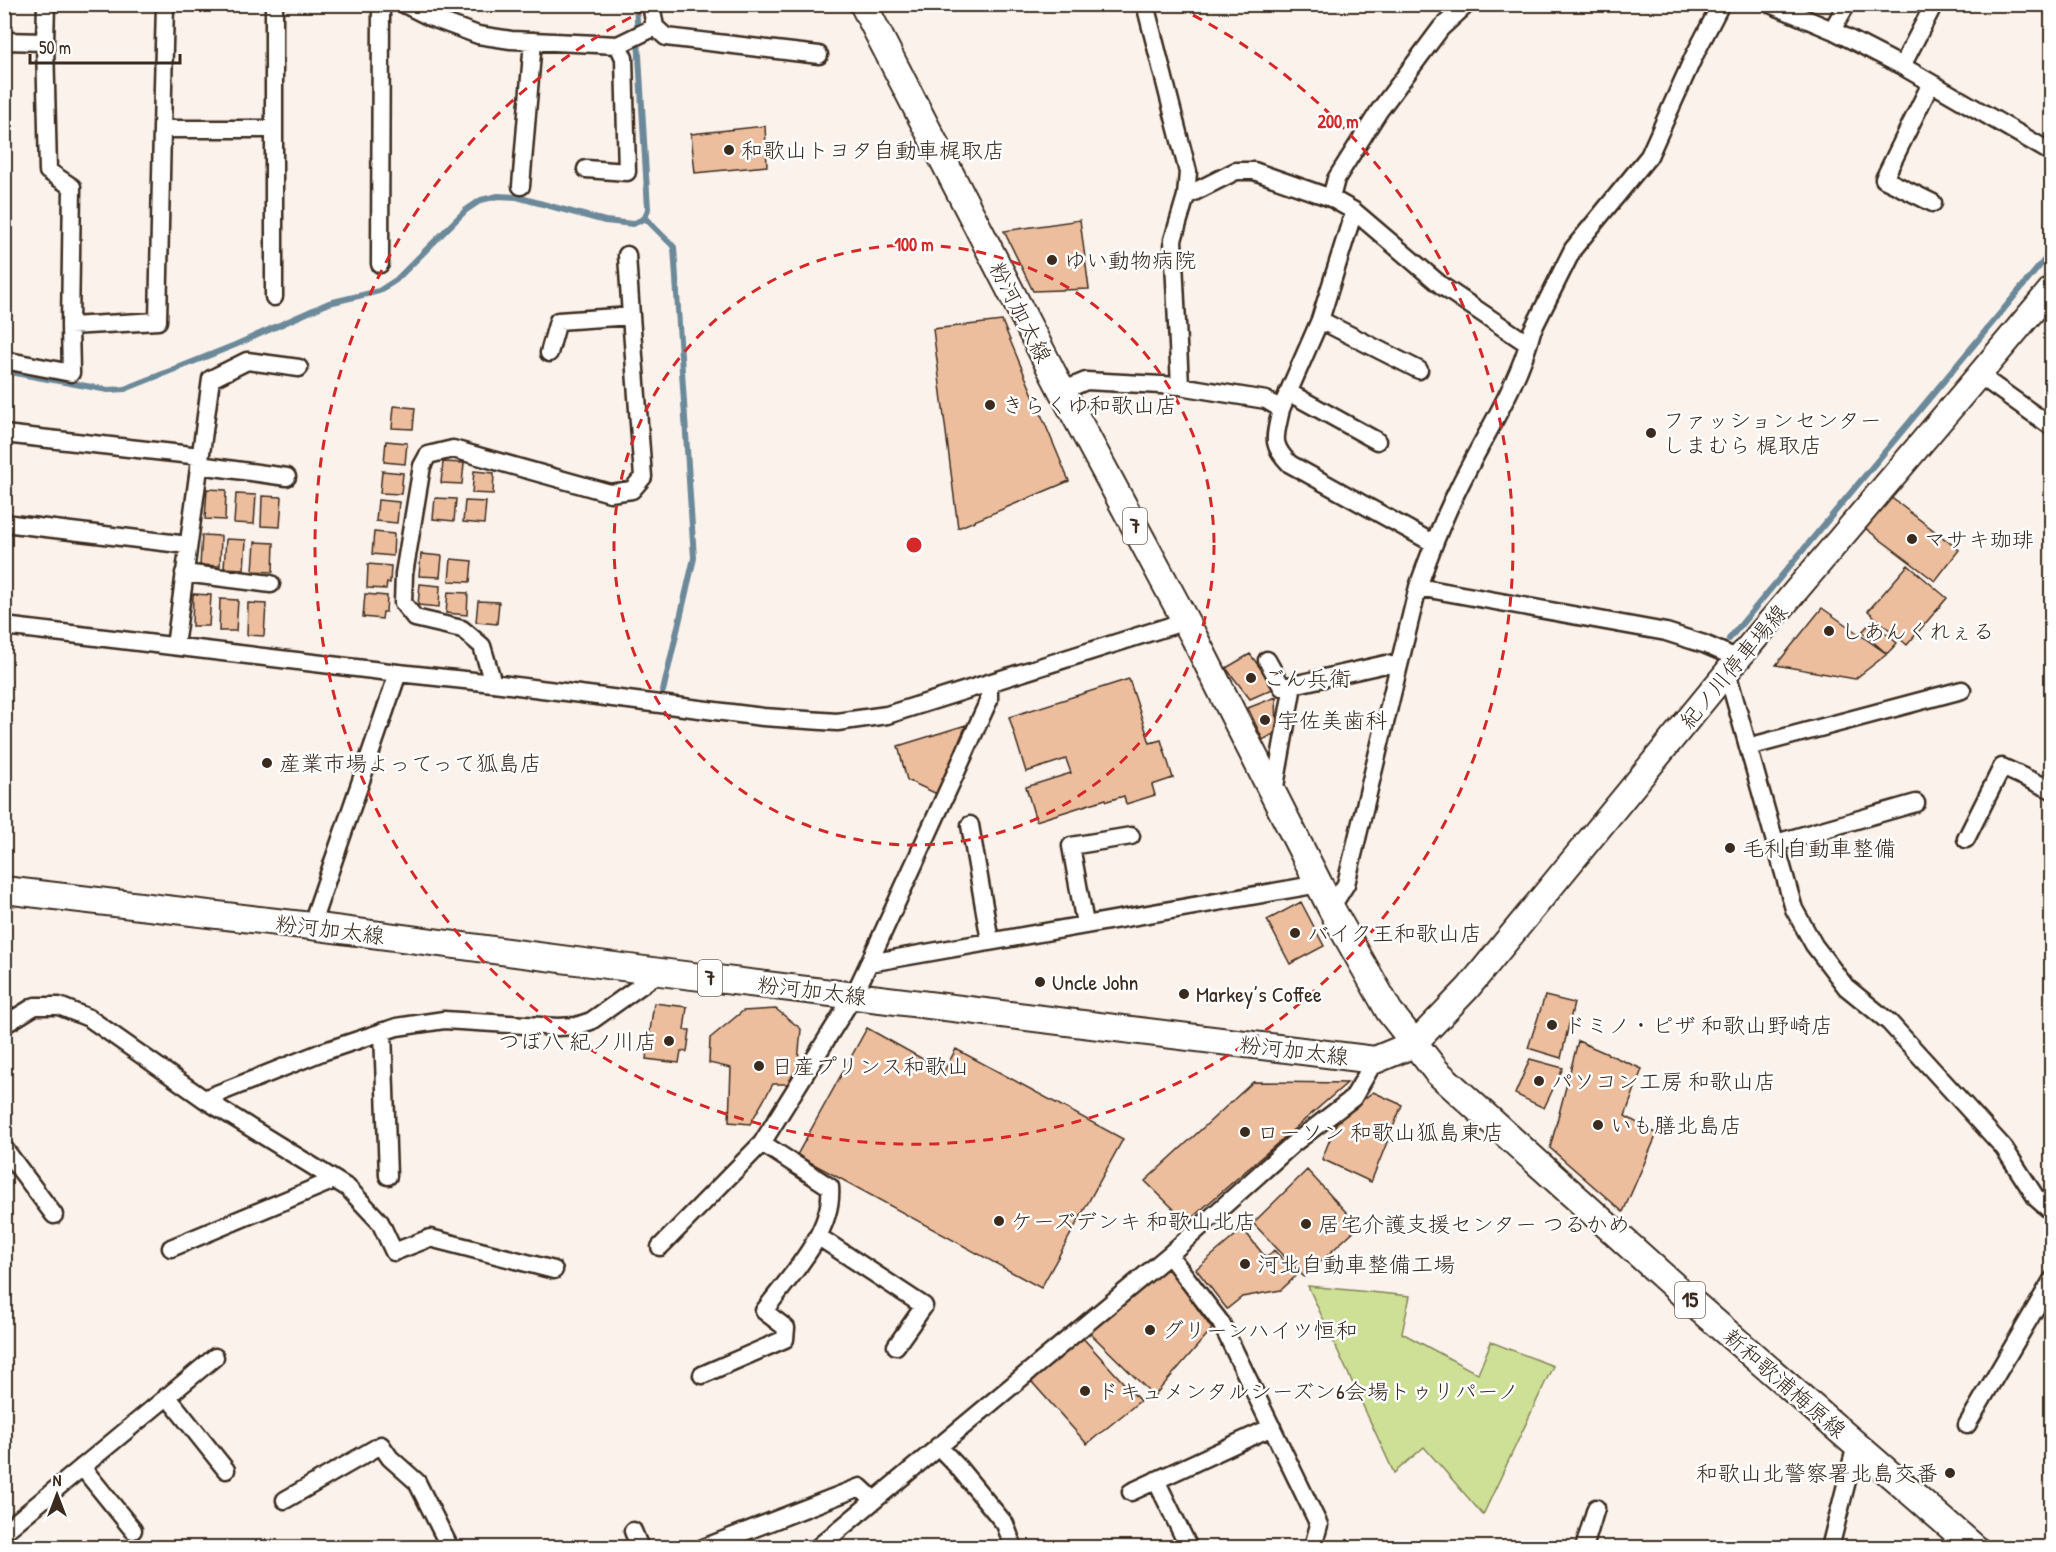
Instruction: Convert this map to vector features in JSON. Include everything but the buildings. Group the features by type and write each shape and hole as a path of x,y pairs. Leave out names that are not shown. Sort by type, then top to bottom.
{"main road":[{"name":"粉河加太線","path":"4,890 311,926 660,972 1375,1060 1413,1044 1389,1011 1318,884 1274,792 1186,621 1062,391 862,4"},
{"name":"紀ノ川停車場線","path":"1413,1044 1468,988 1733,665 2052,288"},
{"name":"新和歌浦梅原線","path":"1413,1044 1437,1072 1694,1304 1975,1548"}],"street":[{"path":"4,360 71,373 72,187 48,171 46,4"},
{"path":"70,326 158,321 165,4"},
{"path":"274,4 274,297"},
{"path":"380,264 381,4"},
{"path":"404,4 432,18 478,35 533,41 623,42 652,28"},
{"path":"651,4 652,28"},
{"path":"1145,4 1188,172 1186,196 1173,240 1180,386"},
{"path":"1331,198 1336,179 1379,111 1441,28 1467,4"},
{"path":"1770,4 1832,30 1902,66 2052,153"},
{"path":"1832,30 1847,4"},
{"path":"1902,66 1934,4"},
{"path":"1331,908 1346,884 1418,587 1433,543 1458,488 1510,389 1532,331 1573,249 1649,156 1717,6"},
{"path":"652,28 666,37 819,55"},
{"path":"4,40 45,42"},
{"path":"521,186 533,41"},
{"path":"586,169 627,172 623,42"},
{"path":"1931,83 1884,179 1933,202"},
{"path":"162,129 273,129"},
{"path":"1186,196 1236,171 1254,171 1331,198 1354,211 1442,286 1528,345"},
{"path":"1354,211 1320,320 1281,409 1275,443 1280,454 1290,465 1433,543"},
{"path":"493,683 482,646 462,629 415,618 402,603 404,574 422,466 428,455 453,449 610,493 632,490 643,477 627,255"},
{"path":"549,353 558,321 631,316"},
{"path":"1320,320 1419,370"},
{"path":"175,646 211,379 247,361 299,368"},
{"path":"1979,375 2052,427"},
{"path":"1062,391 1086,381 1180,386 1266,400 1281,409"},
{"path":"1288,392 1377,441"},
{"path":"4,434 200,460 287,477"},
{"path":"4,523 188,545"},
{"path":"184,573 271,584"},
{"path":"1418,587 1666,632 1704,644 1733,665 1748,747 1794,909 1814,945 1846,987 1889,1022 2004,1148 2037,1198 2052,1212"},
{"path":"5,627 493,683 762,717 837,723 887,715 1186,621"},
{"path":"1267,660 1282,687 1386,664 1398,667"},
{"path":"311,926 398,673"},
{"path":"660,1247 762,1143 854,995 989,700 989,684"},
{"path":"1274,792 1293,685"},
{"path":"1748,747 1962,690"},
{"path":"1966,839 2002,767 2052,790"},
{"path":"1776,843 1916,803"},
{"path":"970,825 990,941"},
{"path":"1085,924 1071,846 1131,836"},
{"path":"869,963 1318,884"},
{"path":"204,1100 322,1052 397,1027 444,1020 558,1027 576,1026 591,1021 660,972"},
{"path":"4,1025 35,1006 58,1006 89,1018 204,1100 348,1188 380,1222 394,1252 430,1238 554,1270"},
{"path":"383,1031 388,1176"},
{"path":"818,1548 1169,1255 1293,1144 1353,1098 1375,1060"},
{"path":"702,1375 785,1339 786,1328 764,1311 819,1237 832,1201 830,1187 762,1143"},
{"path":"4,1148 54,1215"},
{"path":"171,1248 334,1180"},
{"path":"819,1237 924,1306 896,1346"},
{"path":"1169,1255 1221,1323 1318,1525 1314,1543 1316,1548"},
{"path":"1967,1425 2052,1280"},
{"path":"4,1532 214,1357"},
{"path":"167,1396 226,1470"},
{"path":"1131,1492 1272,1427"},
{"path":"285,1500 381,1444 390,1458 417,1482 450,1548"},
{"path":"1830,1548 1856,1444"},
{"path":"938,1446 1005,1524 1014,1548"},
{"path":"82,1467 133,1530"},
{"path":"1156,1480 1189,1548"},
{"path":"703,1548 860,1487 874,1500"},
{"path":"1584,1548 1596,1508"},
{"path":"633,1531 640,1548"}],"green space":[{"path":"1308,1286 1410,1296 1402,1333 1478,1374 1491,1342 1553,1366 1483,1515 1424,1447 1394,1473"}],"waterway":[{"path":"4,371 108,390 125,389 235,345 329,303 379,291 396,280 466,210 481,200 498,196 517,197 605,221 633,224 645,218 648,209 636,4"},
{"path":"645,218 674,247 694,558 663,691"},
{"path":"1729,639 2052,251"}],"place":[{"name":"和歌山トヨタ自動車梶取店","path":"729,150"},
{"name":"ゆい動物病院","path":"1052,260"},
{"name":"きらくゆ和歌山店","path":"990,405"},
{"name":"ファッションセンター しまむら 梶取店","path":"1651,433"},
{"name":"マサキ珈琲","path":"1912,539"},
{"name":"しあんくれぇる","path":"1829,631"},
{"name":"ごん兵衛","path":"1251,678"},
{"name":"宇佐美歯科","path":"1265,720"},
{"name":"産業市場よってって狐島店","path":"267,763"},
{"name":"毛利自動車整備","path":"1730,848"},
{"name":"バイク王和歌山店","path":"1295,933"},
{"name":"Uncle John","path":"1040,982"},
{"name":"Markey’s Coffee","path":"1184,994"},
{"name":"ドミノ・ピザ 和歌山野崎店","path":"1552,1025"},
{"name":"つぼ八 紀ノ川店","path":"669,1041"},
{"name":"日産プリンス和歌山","path":"759,1066"},
{"name":"パソコン工房 和歌山店","path":"1539,1081"},
{"name":"いも膳北島店","path":"1598,1125"},
{"name":"ローソン 和歌山狐島東店","path":"1245,1132"},
{"name":"ケーズデンキ 和歌山北店","path":"999,1221"},
{"name":"居宅介護支援センター つるかめ","path":"1306,1224"},
{"name":"河北自動車整備工場","path":"1245,1264"},
{"name":"グリーンハイツ恒和","path":"1150,1330"},
{"name":"ドキュメンタルシーズン6会場トゥリパーノ","path":"1085,1391"},
{"name":"和歌山北警察署北島交番","path":"1950,1473"}]}
